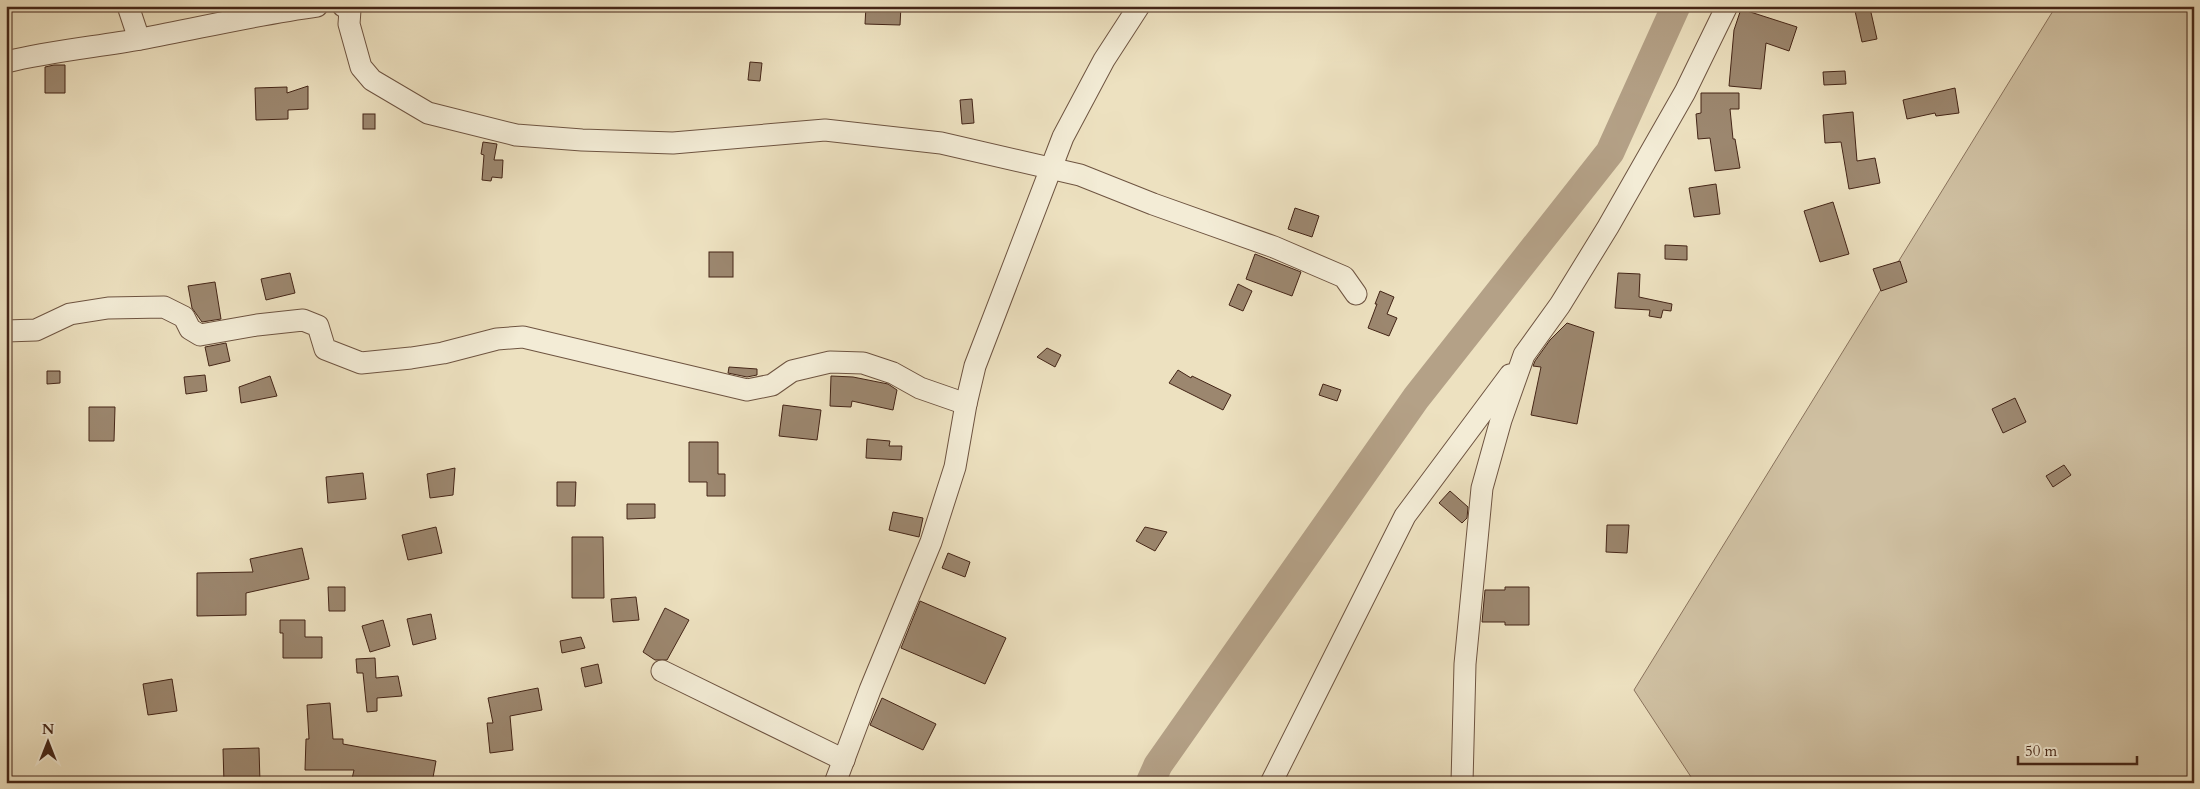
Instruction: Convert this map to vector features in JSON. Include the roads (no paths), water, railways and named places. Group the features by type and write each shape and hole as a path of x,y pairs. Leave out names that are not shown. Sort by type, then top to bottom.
{"street":[{"path":"128,6 139,39"},
{"path":"6,62 38,54 139,39 317,6"},
{"path":"343,6 350,10 349,24 360,67 372,80 428,113 516,135 582,140 673,143 825,130 941,143 1052,167 1080,175 1153,204 1274,247 1344,277 1356,294"},
{"path":"836,783 870,690 931,542 955,467 974,366 1063,137 1104,60 1139,6"},
{"path":"1271,783 1405,516 1560,305 1685,92 1727,6"},
{"path":"6,331 36,330 70,314 108,308 164,307 184,317 190,329 200,335 257,325 303,320 318,326 325,350 361,363 443,353 497,339 523,336 748,390 772,385 792,371 811,366 830,362 863,363 893,373 920,388 966,404"},
{"path":"1462,783 1465,664 1482,488 1501,420 1524,355"},
{"path":"662,671 844,760"}],"waterway":[{"path":"1150,783 1158,765 1416,398 1610,152 1676,6"}]}
